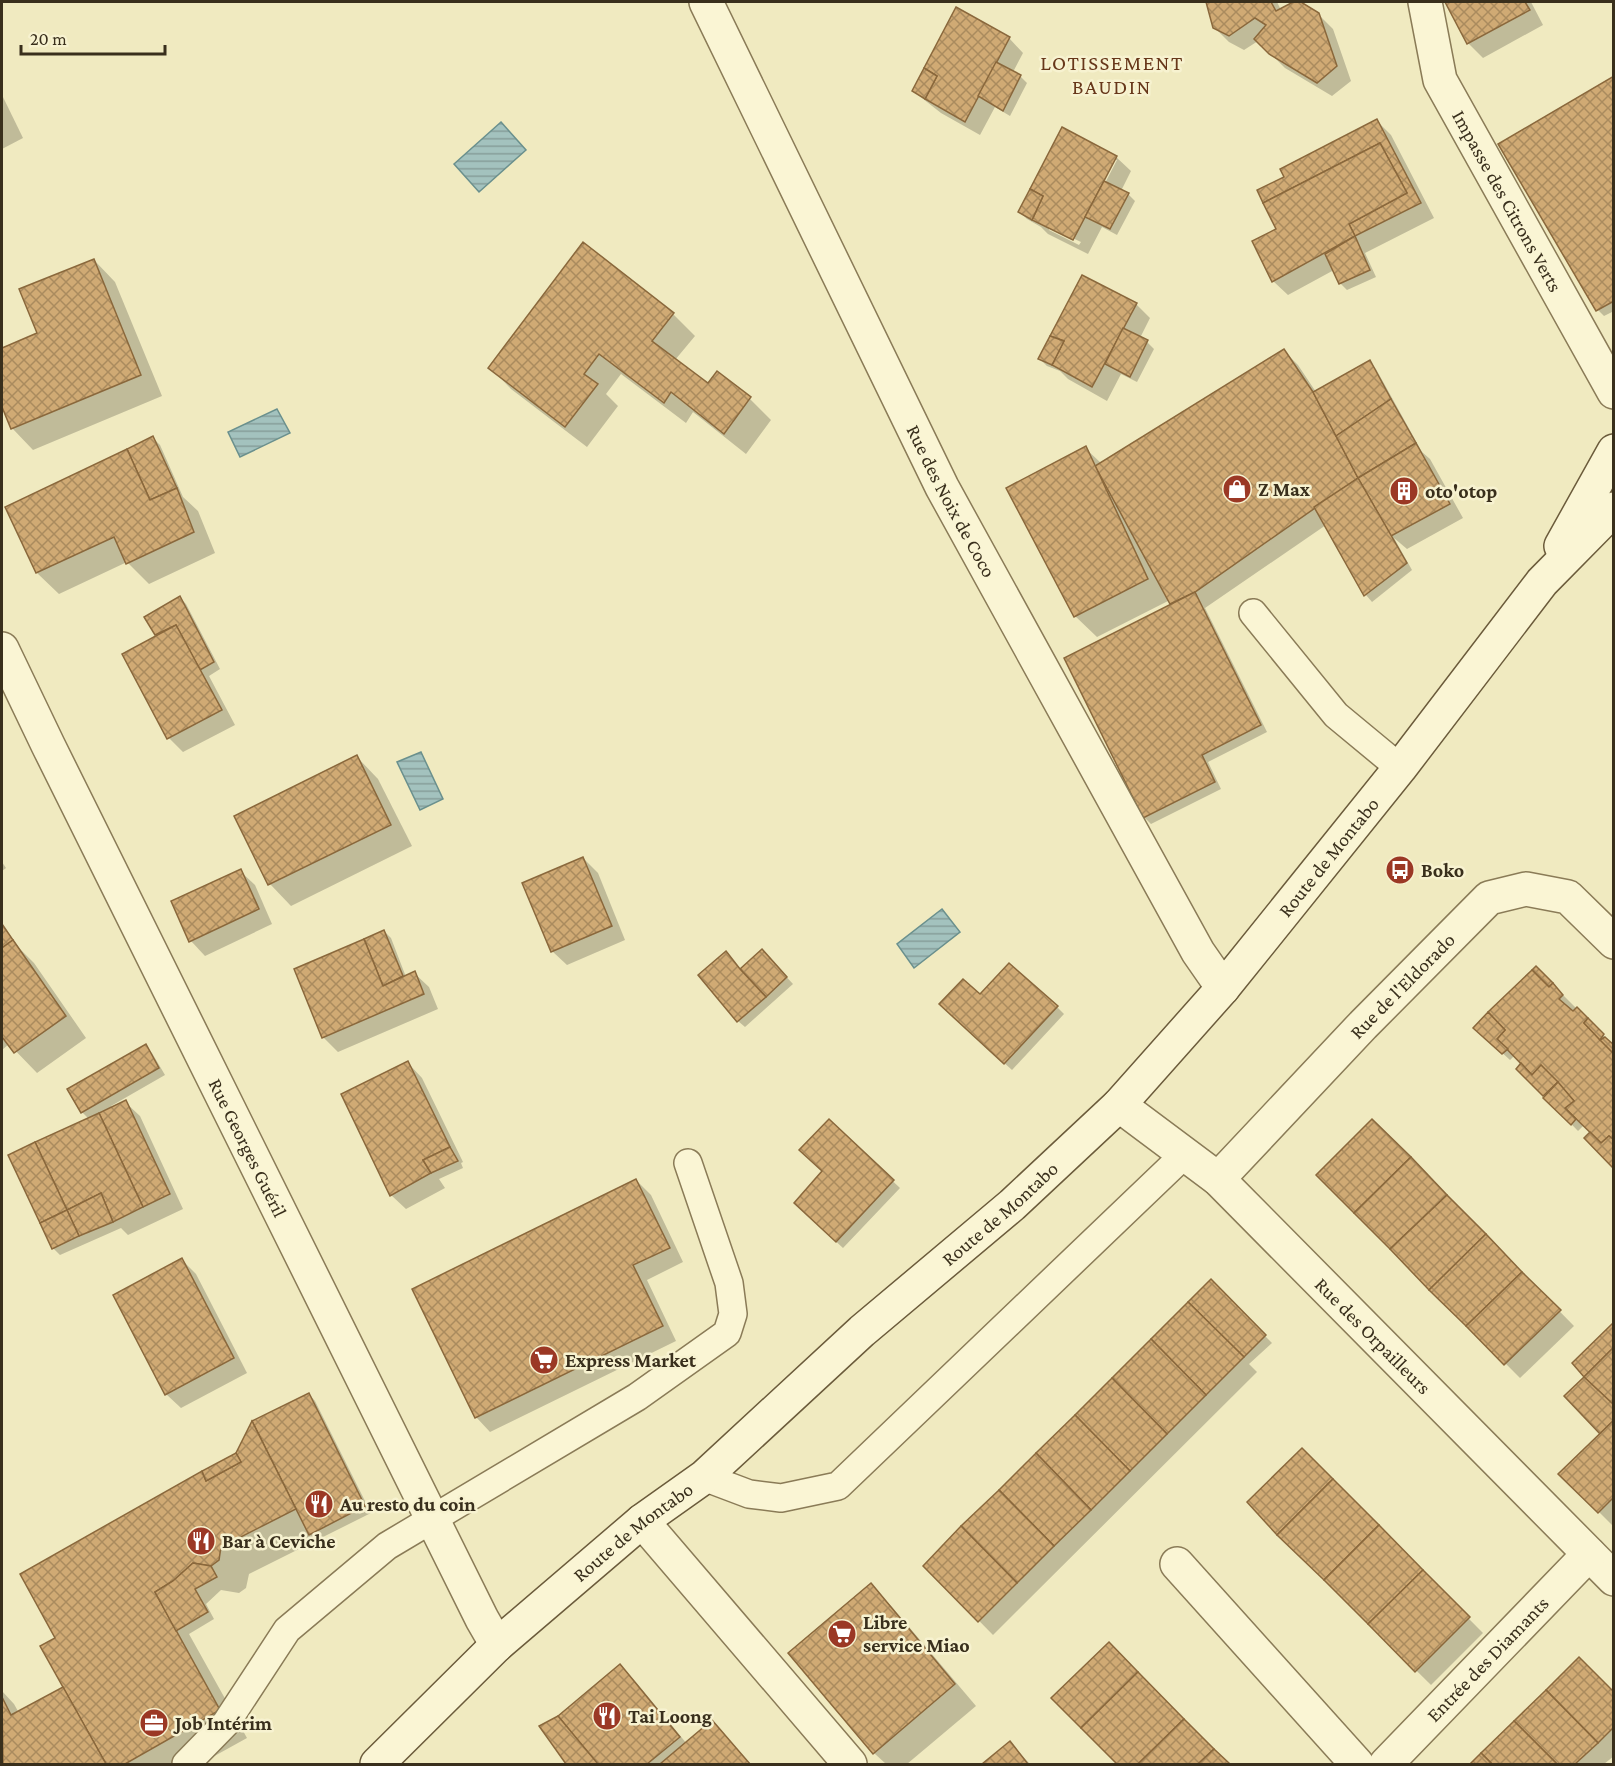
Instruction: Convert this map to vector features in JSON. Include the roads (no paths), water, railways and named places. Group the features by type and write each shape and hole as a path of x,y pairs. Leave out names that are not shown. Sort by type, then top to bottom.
{"street":[{"name":"Rue des Noix de Coco","path":"706,2 942,487 1198,952 1223,988"},
{"name":"Impasse des Citrons Verts","path":"1425,2 1440,80 1614,392"},
{"name":"Route de Montabo","path":"1542,582 1614,451"},
{"name":"Route de Montabo","path":"377,1764 497,1645 642,1521 704,1477 862,1331 1012,1204 1119,1105 1223,988 1400,768 1542,582 1614,509"},
{"name":"Rue Georges Guéril","path":"2,649 482,1619 497,1645"},
{"name":"Rue de l'Eldorado","path":"1218,1179 1363,1025 1489,898 1526,889 1568,897 1614,942"},
{"name":"Rue des Orpailleurs","path":"1119,1105 1218,1179 1614,1579"},
{"path":"642,1521 850,1764"},
{"name":"Entrée des Diamants","path":"1386,1764 1589,1554"},
{"path":"1177,1564 1357,1764"}],"lane":[{"path":"1253,613 1336,715 1400,768"},
{"path":"704,1477 749,1494 781,1498 838,1486 1185,1154"},
{"path":"186,1764 226,1724 287,1630 387,1546 637,1397 727,1334 733,1314 729,1282 688,1162"}],"water":[{"path":"501,122 526,150 479,192 454,164"},
{"path":"277,409 290,433 240,457 228,432"},
{"path":"421,752 443,799 420,810 397,762"},
{"path":"942,909 960,932 914,968 897,944"}],"place":[{"name":"Z Max","path":"1237,489"},
{"name":"oto'otop","path":"1404,491"},
{"name":"Boko","path":"1400,870"},
{"name":"Express Market","path":"544,1360"},
{"name":"Au resto du coin","path":"319,1504"},
{"name":"Bar à Ceviche","path":"201,1541"},
{"name":"Libre service Miao","path":"842,1634"},
{"name":"Tai Loong","path":"607,1716"},
{"name":"Job Intérim","path":"154,1723"}],"district":[{"name":"LOTISSEMENT BAUDIN","path":"1112,75"}]}
